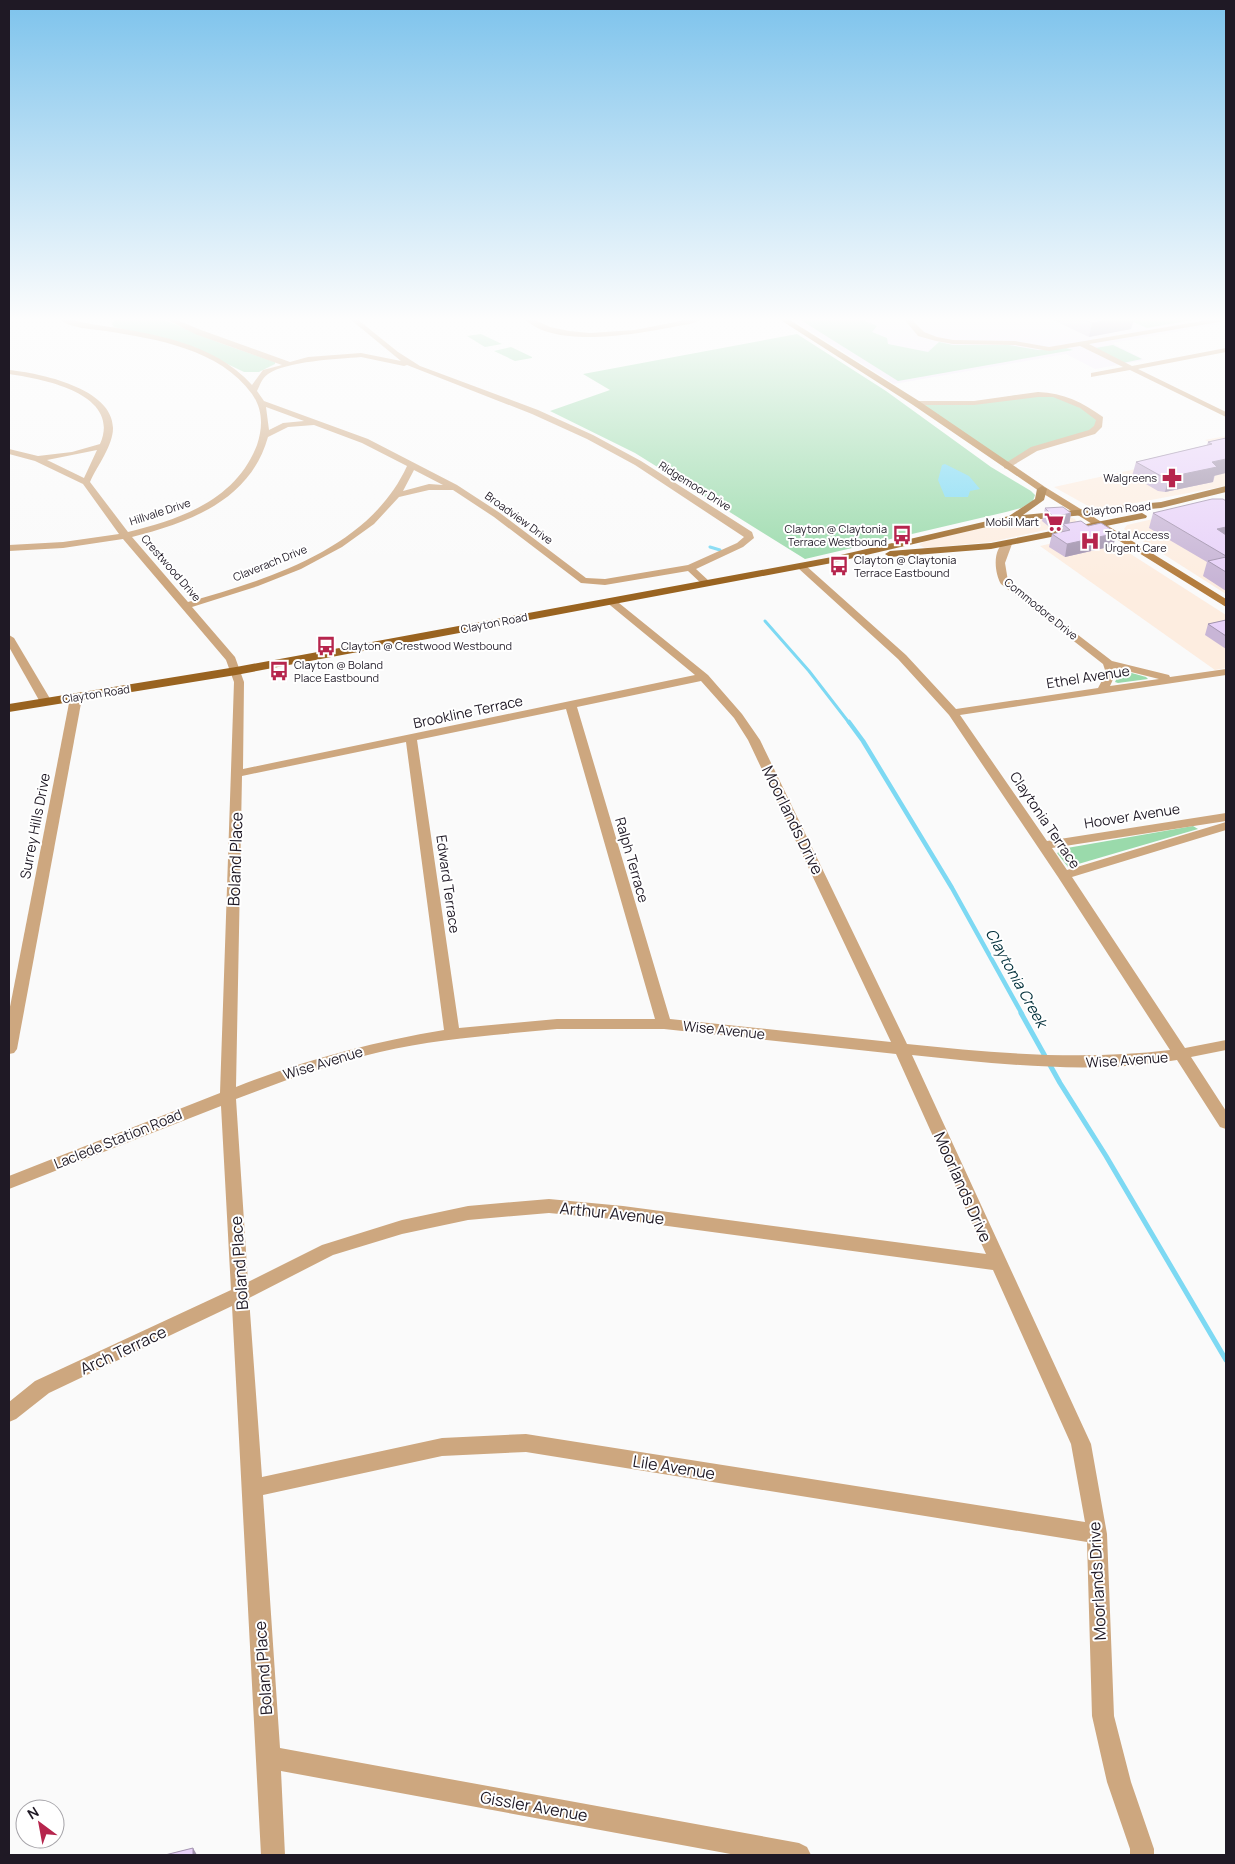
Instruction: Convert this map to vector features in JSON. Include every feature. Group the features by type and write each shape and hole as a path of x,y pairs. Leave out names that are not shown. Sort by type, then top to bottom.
{"main road":[{"path":"920,406 1042,489 1226,604"},
{"path":"1008,519 1026,511 1039,500 1042,489"},
{"name":"Clayton Road","path":"9,708 236,671 801,566 1008,519 1161,505 1226,489"},
{"name":"Clayton Road","path":"832,560 1006,544 1226,498"}],"street":[{"path":"86,482 109,428 107,415 99,406"},
{"name":"Hillvale Drive","path":"9,548 58,546 126,535 180,519 220,499 232,490 254,464 265,434 264,406"},
{"name":"Broadview Drive","path":"271,406 365,441 457,488 588,582 605,582 690,568"},
{"name":"Ridgemoor Drive","path":"519,406 590,437 638,463 749,534 749,538 740,545 690,568"},
{"path":"1007,466 1039,447 1092,432 1098,427 1100,419 1084,406"},
{"path":"1208,406 1226,415"},
{"name":"Broadview Drive","path":"265,434 286,425 319,423"},
{"name":"Crestwood Drive","path":"38,459 73,454 101,446"},
{"name":"Crestwood Drive","path":"9,452 38,459 86,482 126,535 231,659 236,671"},
{"name":"Claverach Drive","path":"188,606 255,585 296,569 338,546 381,514 397,494 412,464"},
{"path":"397,494 429,487 457,488"},
{"name":"Commodore Drive","path":"1006,544 999,560 999,570 1004,582 1108,663 1148,674 1179,679"},
{"name":"Claytonia Terrace","path":"801,566 902,657 954,713 1064,875 1226,1122"},
{"path":"690,568 706,583"},
{"name":"Moorlands Drive","path":"610,601 704,677 738,716 754,740 902,1050 997,1263 1081,1444 1097,1534 1103,1716 1119,1782 1142,1852"},
{"path":"9,638 46,702"},
{"path":"1103,690 1111,673 1108,663"},
{"name":"Boland Place","path":"236,671 240,700 228,1095 269,1757 273,1855"},
{"name":"Ethel Avenue","path":"954,713 1226,672"},
{"name":"Brookline Terrace","path":"237,774 704,677"},
{"name":"Surrey Hills Drive","path":"9,1049 76,698"},
{"name":"Ralph Terrace","path":"571,706 664,1024"},
{"name":"Edward Terrace","path":"411,739 452,1034"},
{"name":"Hoover Avenue","path":"1043,846 1226,817"},
{"path":"1064,875 1226,826"},
{"name":"Wise Avenue","path":"228,1095 331,1059 382,1046 452,1034 557,1024 664,1024 902,1050 1060,1063 1124,1062 1181,1056 1226,1046"},
{"name":"Laclede Station Road","path":"9,1183 228,1095"},
{"name":"Arthur Avenue","path":"241,1294 328,1250 402,1226 468,1212 549,1206 623,1213 997,1263"},
{"name":"Arch Terrace","path":"9,1413 42,1388 241,1294"},
{"name":"Lile Avenue","path":"252,1488 442,1448 526,1443 1097,1534"},
{"name":"Gissler Avenue","path":"269,1757 799,1855"}],"shaded area":[{"path":"1226,436 1226,486 1108,508 1088,506 1054,487 1222,450 1205,440"},
{"path":"1226,502 1226,594 1124,529 1127,525"},
{"path":"1066,516 1075,519 1077,523 991,542 925,548 919,545 924,541 1004,523"},
{"path":"1092,534 1101,535 1226,615 1226,668 1215,670 1040,546"}],"green space":[{"path":"564,406 907,406 991,467 1035,495 1033,501 1021,508 805,559 635,453 550,411"},
{"path":"920,406 1077,406 1100,419 1092,432 1045,445 1007,466"},
{"path":"1121,670 1146,677 1148,679 1115,682"},
{"path":"1193,826 1198,829 1068,867 1057,853 1067,848"}],"water":[{"path":"945,464 969,476 980,489 970,491 968,497 945,497 938,480 942,465"}],"building":[{"path":"1226,438 1226,459 1212,462 1217,467 1169,477 1161,476 1136,462 1212,444 1208,442"},
{"path":"1212,499 1223,499 1226,501 1226,527 1217,529 1226,535 1226,556 1153,513"},
{"path":"1063,507 1071,513 1054,517 1045,508"},
{"path":"1081,521 1088,526 1101,523 1117,533 1067,544 1052,534 1070,530 1063,524"},
{"path":"1226,557 1226,572 1208,561"},
{"path":"1226,620 1226,636 1208,624"},
{"path":"193,1848 193,1855 165,1855"}],"waterway":[{"path":"710,547 720,550"},
{"name":"Claytonia Creek","path":"765,621 809,671 850,724"},
{"name":"Claytonia Creek","path":"849,722 863,741 952,888 1022,1014"},
{"name":"Claytonia Creek","path":"1021,1013 1060,1083 1106,1156 1226,1360"}],"place":[{"name":"Walgreens","path":"1172,478"},
{"name":"Mobil Mart","path":"1054,522"},
{"name":"Clayton @ Claytonia Terrace Westbound","path":"902,535"},
{"name":"Total Access Urgent Care","path":"1090,541"},
{"name":"Clayton @ Claytonia Terrace Eastbound","path":"839,566"},
{"name":"Clayton @ Crestwood Westbound","path":"326,646"},
{"name":"Clayton @ Boland Place Eastbound","path":"279,671"}]}
